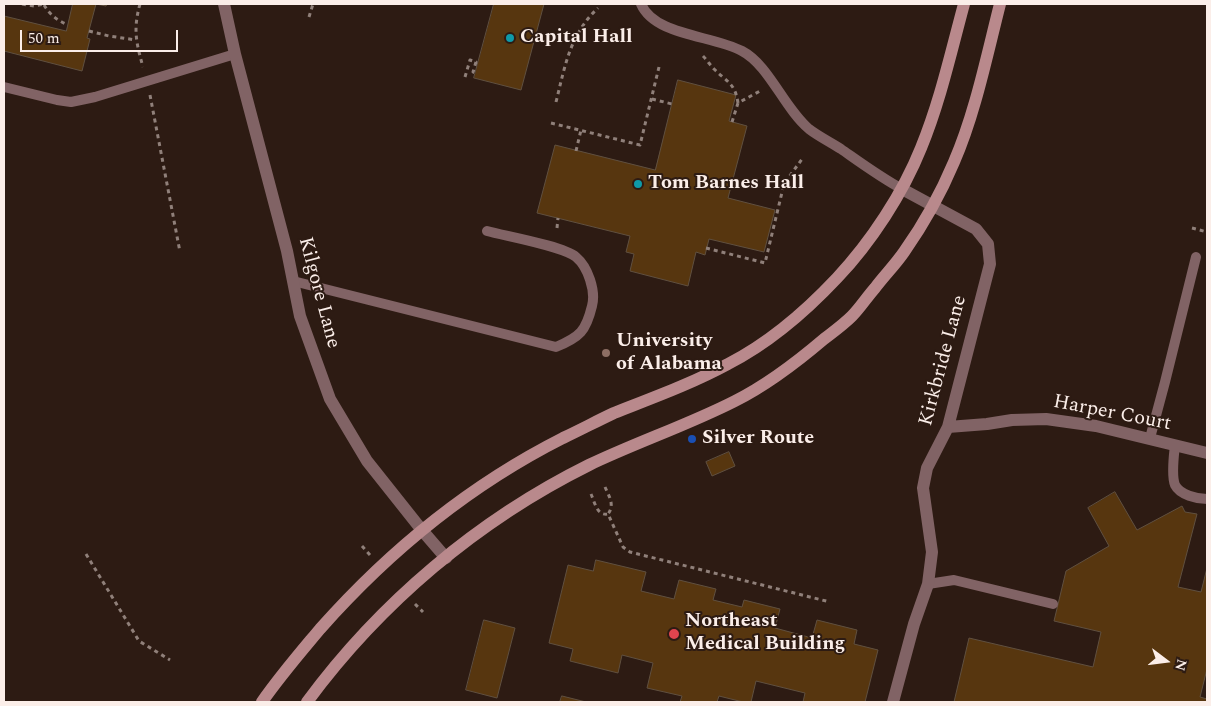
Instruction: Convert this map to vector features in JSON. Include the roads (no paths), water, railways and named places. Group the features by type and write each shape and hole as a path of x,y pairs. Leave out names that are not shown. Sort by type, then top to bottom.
{"street":[{"name":"Kilgore Lane","path":"224,4 235,54 285,242 300,316 330,399 367,461 446,558"},
{"path":"262,702 343,603 379,566 421,529 520,461 611,415 677,389 729,364 763,343 798,315 838,277 874,232 902,189 921,148 938,101 964,4"},
{"path":"307,702 379,617 419,579 495,521 540,492 586,466 682,426 737,400 795,363 851,317 904,253 955,161 970,117 1000,4"},
{"name":"Kirkbride Lane","path":"893,702 914,624 928,584 932,552 923,488 927,468 948,427 990,264 988,244 976,229 902,189"},
{"name":"Harper Court","path":"948,427 1012,420 1046,419 1096,426 1207,453"}],"lane":[{"path":"641,4 649,16 664,27 743,51 764,70 788,105 809,128 876,174 902,189"},
{"path":"4,87 71,102 95,97 235,54"},
{"path":"293,281 556,347 575,339 588,321 594,298 589,277 576,257 560,249 487,231"},
{"path":"1150,438 1166,382 1196,257"},
{"path":"1175,445 1173,466 1175,485 1182,492 1190,496 1198,499 1207,498"},
{"path":"928,584 954,580 1053,604"}],"place":[{"name":"Capital Hall","path":"510,38"},
{"name":"Tom Barnes Hall","path":"638,184"},
{"name":"University of Alabama","path":"606,353"},
{"name":"Silver Route","path":"692,439"},
{"name":"Northeast Medical Building","path":"674,634"}]}
